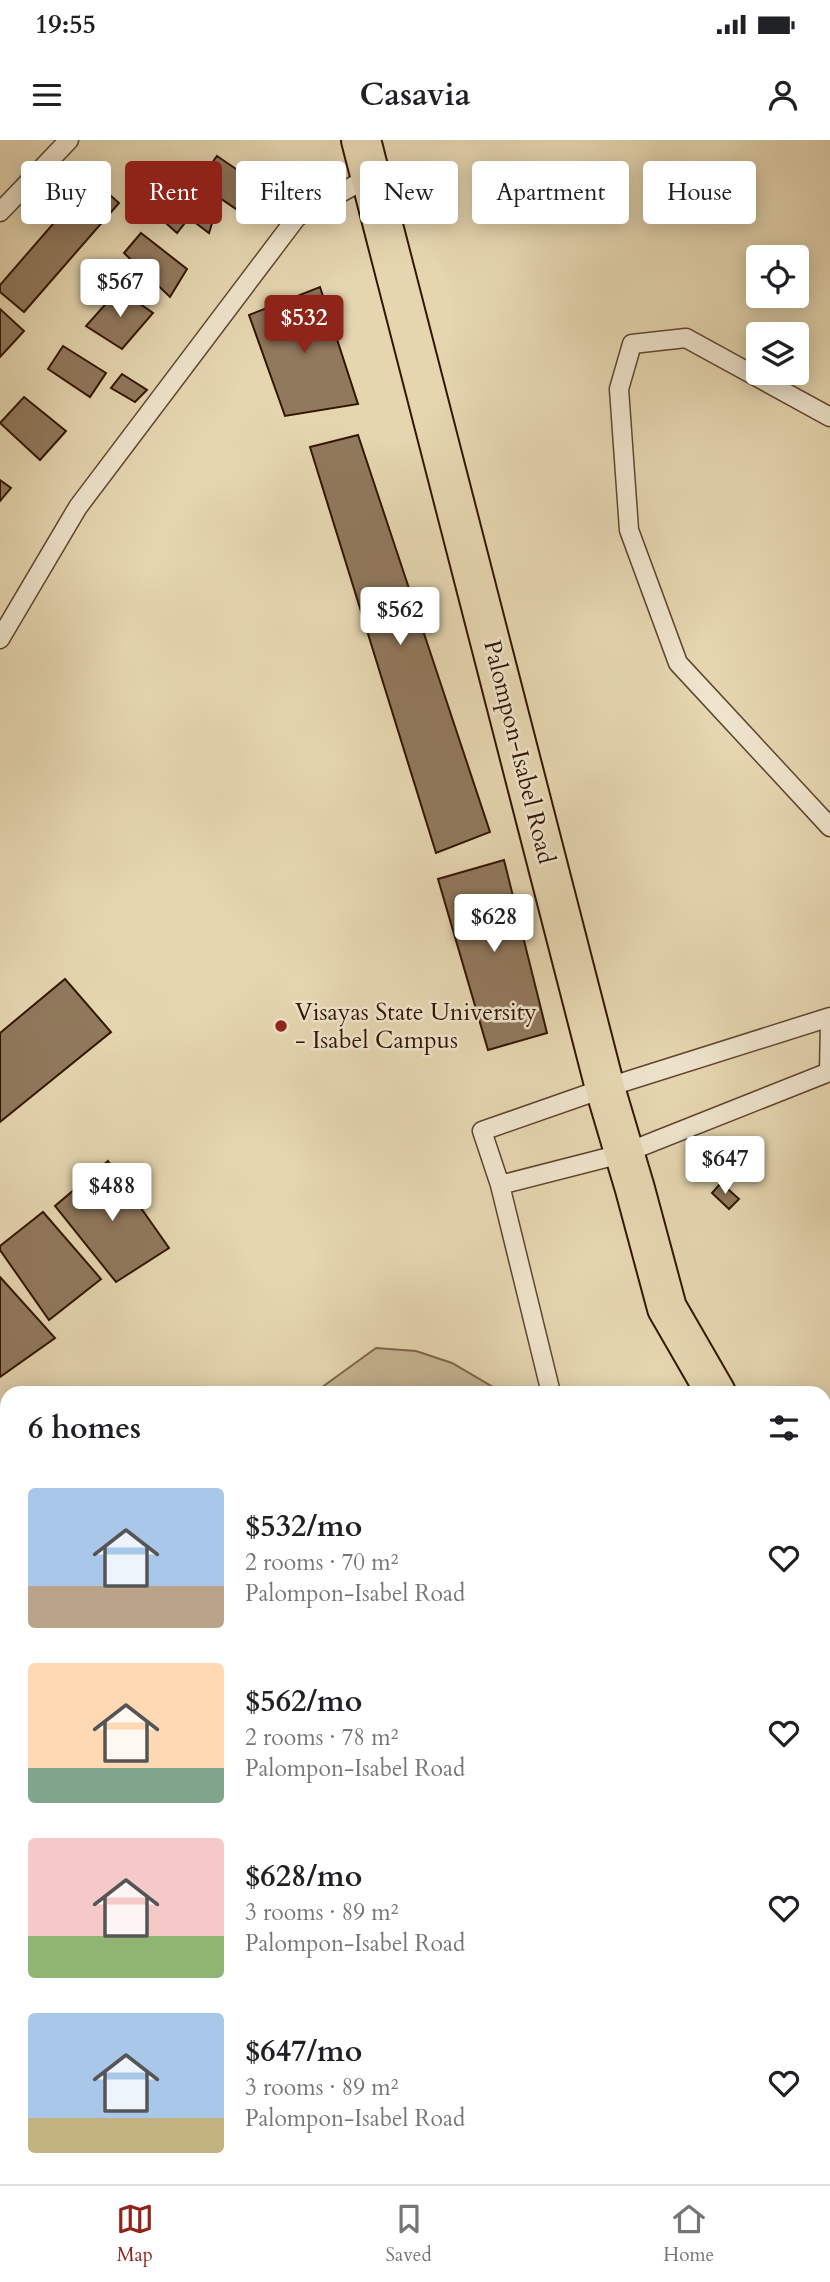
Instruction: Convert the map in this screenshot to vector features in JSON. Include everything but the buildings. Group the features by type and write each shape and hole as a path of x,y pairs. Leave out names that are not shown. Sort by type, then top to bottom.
{"highway":[{"name":"Palompon-Isabel Road","path":"361,140 367,161"},
{"name":"Palompon-Isabel Road","path":"383,224 605,1088 667,1308 712,1386"}],"lane":[{"path":"0,212 69,140"},
{"path":"0,639 78,506 297,217 360,182"},
{"path":"830,417 687,338 632,344 619,390 629,530 678,663 830,827"},
{"path":"549,1386 500,1185 482,1131 605,1088 830,1017"},
{"path":"500,1185 625,1153 829,1072 830,1023"}],"shaded area":[{"path":"376,1348 416,1351 452,1363 491,1386 324,1386"}],"place":[{"name":"Visayas State University - Isabel Campus","path":"281,1026"}]}
